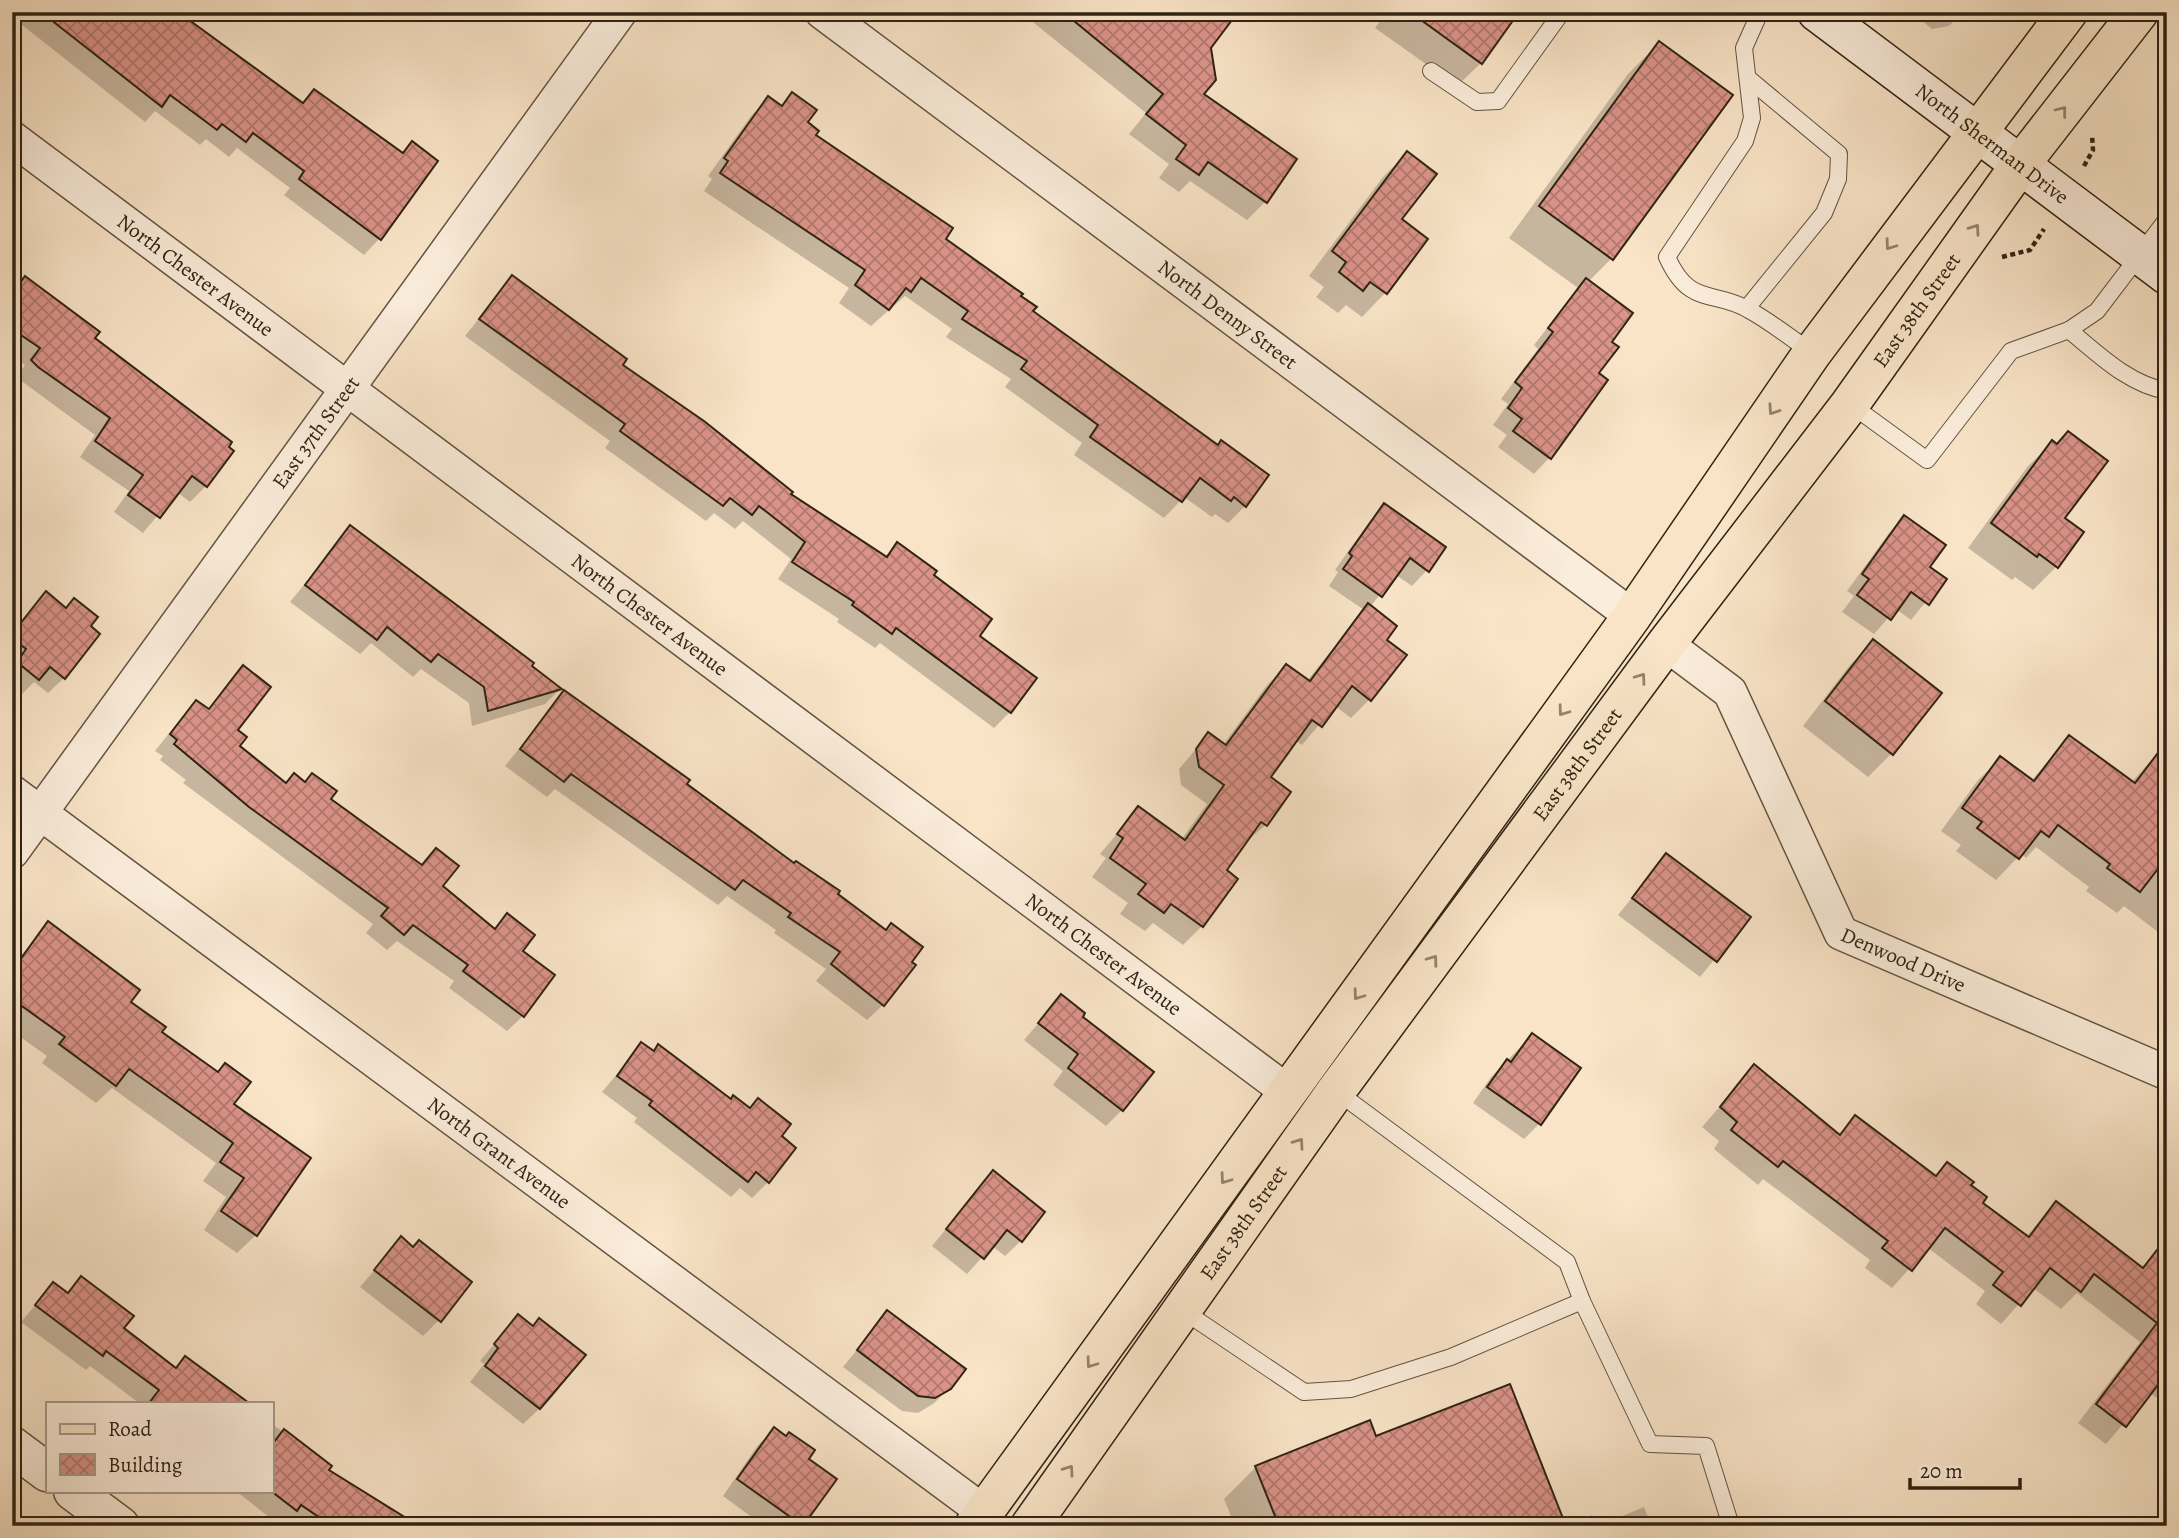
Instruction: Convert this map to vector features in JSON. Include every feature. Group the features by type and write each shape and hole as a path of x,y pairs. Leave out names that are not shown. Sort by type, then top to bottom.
{"main road":[{"name":"North Sherman Drive","path":"1817,12 2153,265"},
{"name":"East 38th Street","path":"979,1519 1632,616 1812,353 1975,132 2068,12"},
{"name":"East 38th Street","path":"1030,1526 1336,1091 1666,644 1850,404 2020,165 2139,12"},
{"path":"12,1446 46,1471"},
{"path":"74,1492 120,1526"}],"street":[{"name":"East 37th Street","path":"12,852 620,12"},
{"name":"North Denny Street","path":"822,12 1632,616"},
{"name":"North Chester Avenue","path":"12,138 1288,1092"},
{"name":"Denwood Drive","path":"1666,644 1730,692 1841,933 2167,1073"},
{"name":"North Grant Avenue","path":"12,792 979,1519"}],"lane":[{"path":"1431,71 1477,102 1498,101 1562,12"},
{"path":"1760,12 1744,48 1752,118 1745,141 1667,257 1676,275 1703,297 1747,308 1812,353"},
{"path":"1747,308 1824,213 1839,179 1839,154 1749,79"},
{"path":"1850,404 1927,460 2011,351 2069,330 2097,311 2153,265 2167,219"},
{"path":"2069,330 2120,372 2152,388 2167,391"},
{"path":"1336,1091 1567,1262 1582,1301 1650,1444 1706,1446 1731,1526"},
{"path":"1181,1309 1304,1392 1351,1390 1438,1361 1582,1301"}],"building":[{"path":"41,12 178,12 303,103 314,89 403,153 412,141 438,161 381,240 299,179 304,171 253,133 246,142 222,124 217,130 170,95 162,107"},
{"path":"1063,12 1238,12 1211,48 1216,80 1204,94 1297,159 1267,203 1208,162 1199,175 1176,159 1186,145 1146,114 1163,94"},
{"path":"1410,12 1519,12 1482,64"},
{"path":"1659,41 1733,95 1613,260 1539,206"},
{"path":"792,92 817,110 808,122 819,131 816,135 953,228 946,239 1023,294 1021,296 1037,307 1033,311 1218,445 1221,440 1269,475 1246,507 1234,497 1231,501 1200,478 1182,502 1090,437 1098,425 1021,369 1027,361 962,319 968,311 921,278 911,292 906,288 889,310 855,285 865,270 720,173 728,161 724,158 768,96 782,106"},
{"path":"1407,151 1437,174 1402,219 1428,239 1387,294 1370,282 1363,291 1339,272 1346,262 1332,251"},
{"path":"512,275 627,359 623,365 704,421 793,492 791,494 887,557 897,542 937,571 934,575 992,619 980,636 1037,678 1011,713 896,628 892,634 852,605 854,602 792,562 805,542 759,506 752,515 730,498 723,506 620,431 625,424 479,319"},
{"path":"25,276 100,332 95,338 232,442 229,447 234,451 207,487 192,476 160,518 128,495 143,475 95,441 110,418 38,367 31,360 40,348 12,329 12,294"},
{"path":"1586,278 1633,313 1612,342 1619,347 1599,373 1608,380 1551,459 1513,431 1522,419 1508,408 1522,388 1515,382 1553,332 1548,328"},
{"path":"2068,431 2108,461 2065,518 2084,532 2058,568 2039,554 2037,557 1991,523 2052,440 2057,444"},
{"path":"1384,503 1446,547 1429,572 1410,558 1382,597 1343,569 1352,556 1349,553"},
{"path":"1904,515 1946,545 1930,567 1947,579 1929,605 1911,592 1891,620 1857,595 1869,579 1862,574"},
{"path":"350,525 534,663 532,666 562,689 488,711 484,687 438,654 431,662 387,627 377,640 305,585"},
{"path":"46,591 66,608 74,598 98,617 91,626 100,634 65,679 50,667 39,680 17,662 26,649 12,638 12,634"},
{"path":"1368,603 1397,626 1387,640 1407,655 1371,701 1352,686 1322,727 1312,720 1271,777 1291,792 1267,826 1261,822 1227,870 1238,879 1203,927 1171,904 1164,913 1138,894 1146,884 1110,858 1123,838 1117,834 1138,806 1185,840 1224,785 1199,767 1196,749 1208,732 1226,745 1286,664 1310,681"},
{"path":"1873,639 1942,693 1893,755 1825,701"},
{"path":"243,665 271,687 238,730 247,737 240,746 286,783 294,773 305,782 312,773 337,791 331,799 422,865 436,848 459,866 443,886 495,929 507,913 535,935 523,951 555,975 524,1017 463,971 468,965 413,925 404,935 381,916 388,908 249,807 174,744 177,740 170,734 196,700 209,709"},
{"path":"564,690 690,780 687,784 794,863 796,861 840,891 838,894 886,930 891,923 923,947 912,962 916,965 884,1006 831,964 840,952 788,917 791,913 743,880 735,890 571,774 564,782 520,749"},
{"path":"2069,735 2135,783 2167,741 2167,857 2140,892 2107,868 2110,864 2058,825 2049,837 2041,831 2019,859 1977,828 1982,822 1962,808 2000,756 2034,781"},
{"path":"1666,853 1751,917 1717,962 1632,898"},
{"path":"48,921 140,990 131,1002 166,1027 162,1032 218,1072 225,1063 251,1082 234,1104 311,1158 257,1236 221,1211 244,1178 220,1162 233,1143 129,1069 116,1086 59,1044 65,1037 12,999 12,971"},
{"path":"1061,994 1085,1013 1083,1017 1154,1072 1123,1111 1068,1068 1078,1054 1038,1023"},
{"path":"1532,1033 1581,1068 1541,1125 1487,1087 1507,1059 1511,1062"},
{"path":"641,1042 654,1051 658,1044 731,1099 733,1095 750,1108 758,1098 791,1124 782,1136 796,1148 769,1183 756,1172 748,1182 649,1105 652,1101 617,1076"},
{"path":"1754,1064 1840,1135 1855,1115 1936,1176 1947,1162 1974,1182 1971,1185 1987,1197 1983,1203 2029,1237 2056,1201 2143,1268 2167,1237 2167,1373 2126,1427 2096,1404 2157,1323 2094,1274 2081,1292 2050,1268 2021,1306 1993,1285 2003,1272 1945,1228 1912,1271 1882,1248 1888,1241 1783,1161 1778,1167 1731,1130 1737,1122 1720,1107"},
{"path":"993,1170 1045,1212 1022,1242 1007,1230 984,1259 946,1229"},
{"path":"401,1236 413,1247 419,1240 472,1282 441,1322 374,1270"},
{"path":"81,1276 134,1316 124,1328 176,1368 185,1356 248,1402 150,1402 159,1390 106,1351 103,1356 35,1305 53,1282 68,1293"},
{"path":"887,1310 966,1369 951,1389 935,1398 918,1396 857,1350"},
{"path":"518,1314 533,1326 539,1318 586,1355 540,1409 485,1366 498,1348 494,1344"},
{"path":"1510,1384 1566,1526 1279,1526 1255,1466 1370,1420 1376,1436"},
{"path":"774,1427 786,1436 789,1432 815,1450 809,1459 837,1479 803,1526 737,1479"},
{"path":"284,1429 332,1466 329,1470 419,1526 332,1526 301,1505 297,1511 272,1492 273,1443"}]}
